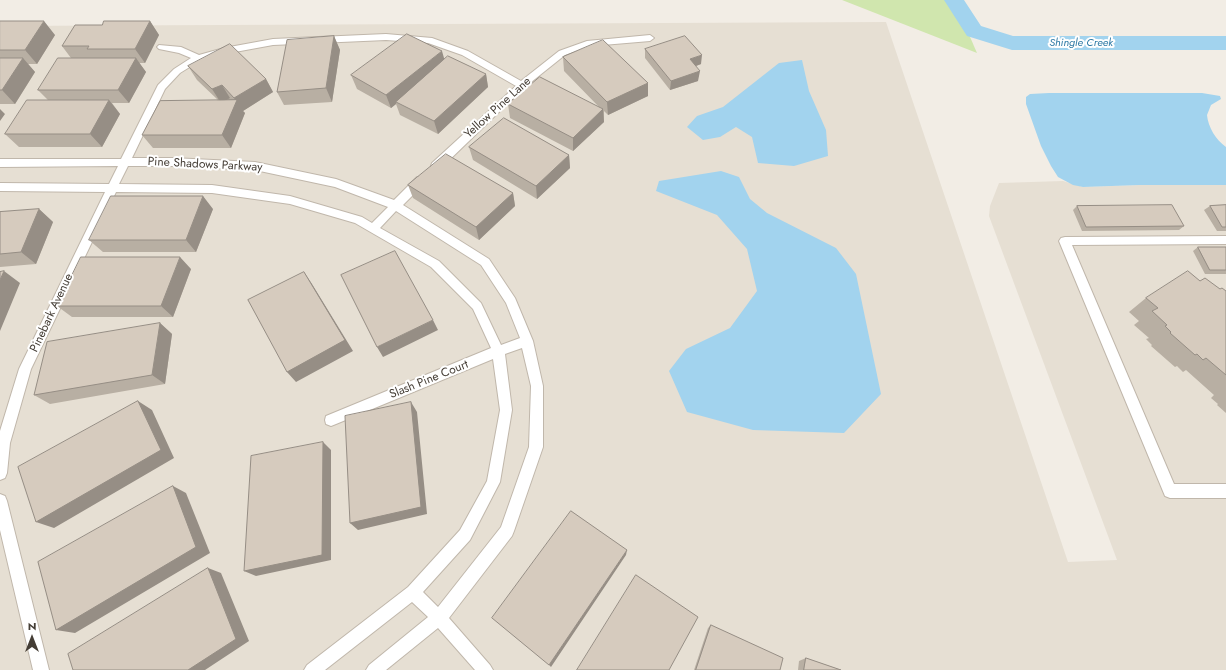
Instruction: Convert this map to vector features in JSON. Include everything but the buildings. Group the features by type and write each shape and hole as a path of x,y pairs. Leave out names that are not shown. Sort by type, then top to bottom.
{"lane":[{"name":"Pinebark Avenue","path":"0,473 3,443 25,369 161,87 177,71 198,58 273,42 386,37 430,40 464,53 522,85"},
{"name":"Yellow Pine Lane","path":"372,229 395,205 522,85 562,53 590,43 650,38"},
{"path":"162,47 181,50 198,58"},
{"name":"Pine Shadows Parkway","path":"0,163 172,162 255,166 336,182 395,205 485,262 511,301 527,341 537,386 536,447 508,531 439,618 374,670"},
{"name":"Pine Shadows Parkway","path":"0,187 212,189 282,199 358,220 435,264 477,306 498,351 506,410 493,482 465,535 413,592 312,670"},
{"path":"1226,240 1065,241 1170,491 1226,492"},
{"name":"Slash Pine Court","path":"331,420 498,351 527,341"},
{"path":"0,502 41,670"},
{"path":"413,592 439,618 485,670"}],"shaded area":[{"path":"886,22 1068,562 1117,560 989,216 990,206 999,183 1063,181 1083,187 1140,185 1226,185 1226,670 0,670 0,26"}],"green space":[{"path":"842,0 954,0 977,53"}],"water":[{"path":"802,60 809,91 826,130 828,156 794,166 758,163 752,137 736,127 720,137 703,140 687,127 697,116 723,107 779,63"},
{"path":"1202,93 1220,96 1221,99 1211,105 1207,115 1213,133 1226,147 1226,185 1140,185 1083,187 1073,185 1058,177 1051,166 1041,146 1026,104 1026,97 1030,94"},
{"path":"721,171 739,177 750,199 767,213 836,248 856,274 881,394 844,433 753,430 687,412 669,371 686,349 730,328 757,291 747,249 717,215 656,191 659,181"}],"waterway":[{"name":"Shingle Creek","path":"954,0 974,31 1012,43 1226,43"}]}
